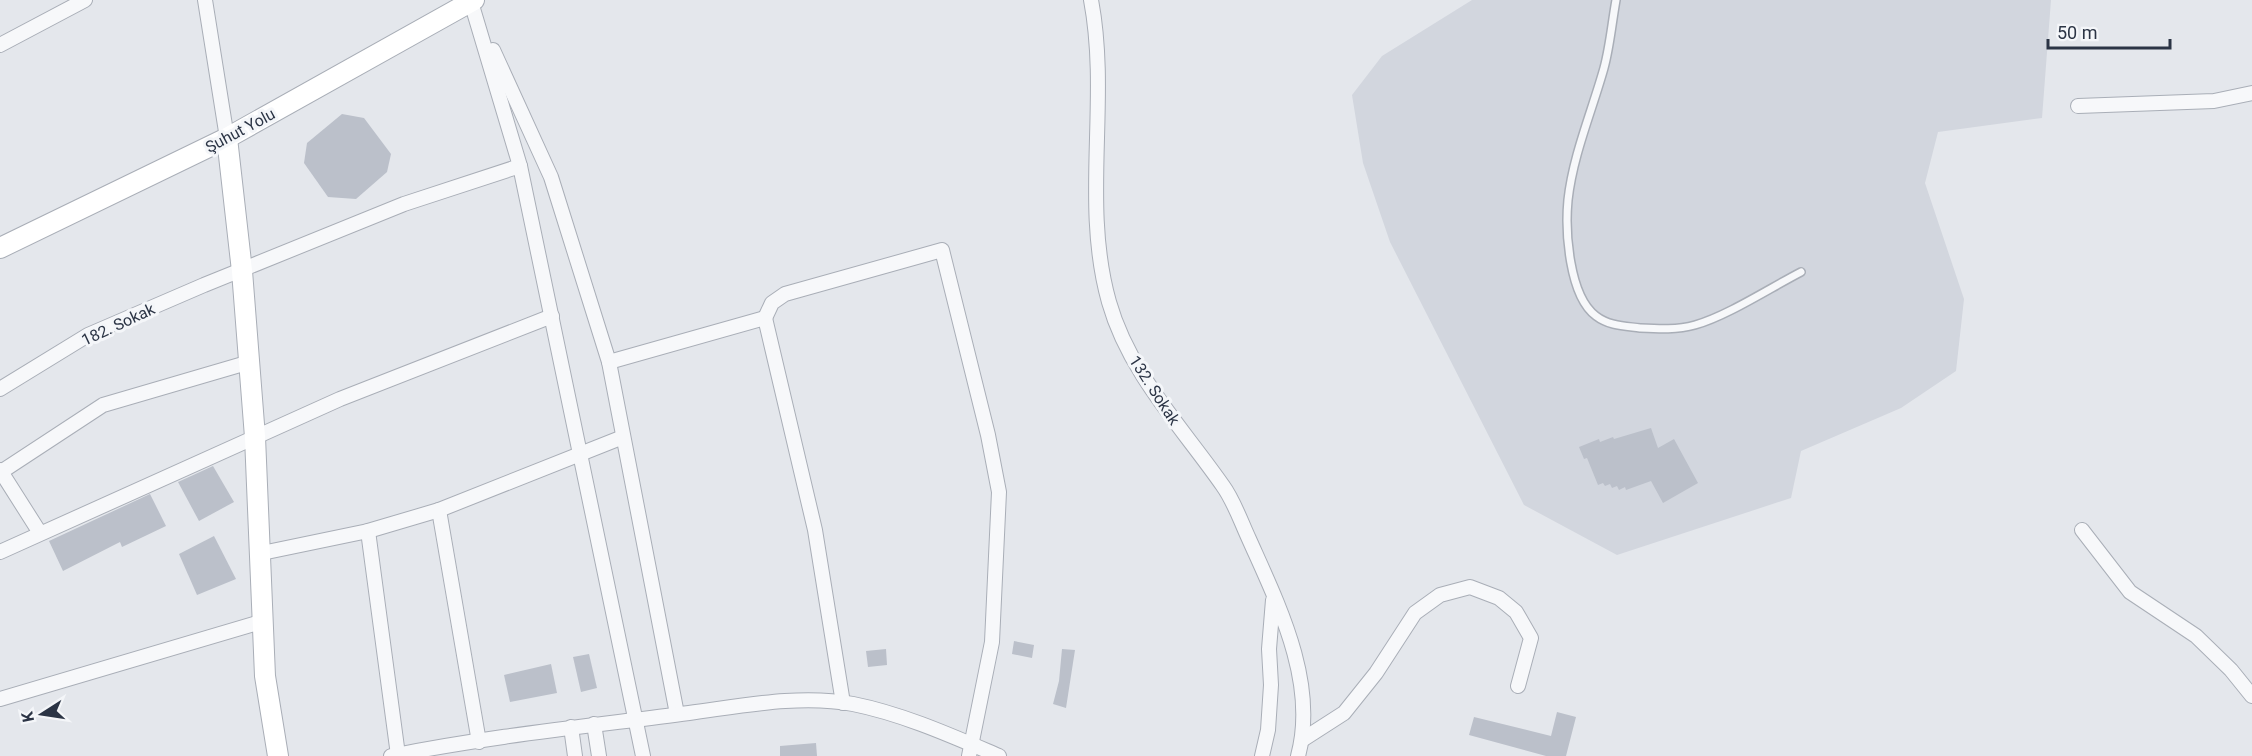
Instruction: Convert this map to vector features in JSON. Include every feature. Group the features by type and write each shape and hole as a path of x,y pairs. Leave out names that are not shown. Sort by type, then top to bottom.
{"street":[{"path":"0,45 86,0"},
{"path":"205,0 227,138 242,271 262,553 265,676 278,756"},
{"name":"132. Sokak","path":"1091,0 1097,30 1100,92 1095,201 1101,258 1109,303 1124,341 1159,402 1225,488 1272,592 1292,644 1299,681 1302,740 1298,756"},
{"path":"472,1 520,166 643,756"},
{"path":"472,1 550,177 609,362 677,714"},
{"name":"Şuhut Yolu","path":"0,248 227,138 472,1"},
{"path":"2078,106 2214,101 2252,93"},
{"name":"182. Sokak","path":"0,389 88,335 404,204 520,166"},
{"path":"843,703 815,530 765,318 772,303 785,294 942,250 988,435 999,492 992,642 970,750"},
{"path":"0,552 340,399 552,316"},
{"path":"609,362 765,318"},
{"path":"40,533 1,471 103,405 250,362"},
{"path":"262,553 368,531 439,510 623,437"},
{"path":"439,510 479,742"},
{"path":"2082,530 2130,592 2196,636 2231,670 2252,696"},
{"path":"368,531 395,755 594,724 754,704 818,701 843,703 910,720 970,750 999,756"},
{"path":"1302,740 1344,713 1376,673 1415,613 1440,595 1470,587 1499,598 1516,612 1531,638 1518,686"},
{"path":"1262,756 1268,730 1271,685 1269,649 1274,611 1272,592"},
{"path":"0,699 264,621"},
{"path":"594,724 599,756"},
{"path":"571,727 575,756"}],"lane":[{"path":"1616,0 1605,64 1576,160 1568,200 1568,240 1574,274 1586,304 1597,316 1615,325 1659,329 1683,328 1706,322 1801,272"}],"shaded area":[{"path":"1472,0 2051,0 2042,118 1938,132 1925,183 1964,299 1956,371 1901,408 1801,451 1791,498 1617,555 1524,505 1390,242 1363,163 1352,95 1382,56"}],"building":[{"path":"342,114 364,118 391,154 387,172 356,199 328,197 304,163 307,143"},
{"path":"1651,428 1658,448 1674,439 1698,483 1663,503 1651,481 1626,490 1625,487 1619,490 1617,486 1612,488 1610,484 1598,485 1587,458 1584,459 1579,447 1599,439 1600,442"},
{"path":"213,466 234,502 199,521 178,482"},
{"path":"150,494 166,526 122,547 120,542 63,571 49,541"},
{"path":"214,536 236,579 197,595 179,554"},
{"path":"1014,641 1034,645 1032,658 1012,654"},
{"path":"886,649 887,665 868,667 866,651"},
{"path":"1062,649 1075,650 1066,708 1053,704 1059,681"},
{"path":"589,654 597,688 581,692 573,657"},
{"path":"551,664 557,693 510,702 504,675"},
{"path":"1557,712 1576,717 1566,756 1546,756 1469,735 1474,717 1551,736"},
{"path":"816,743 817,756 780,756 780,746"}]}
